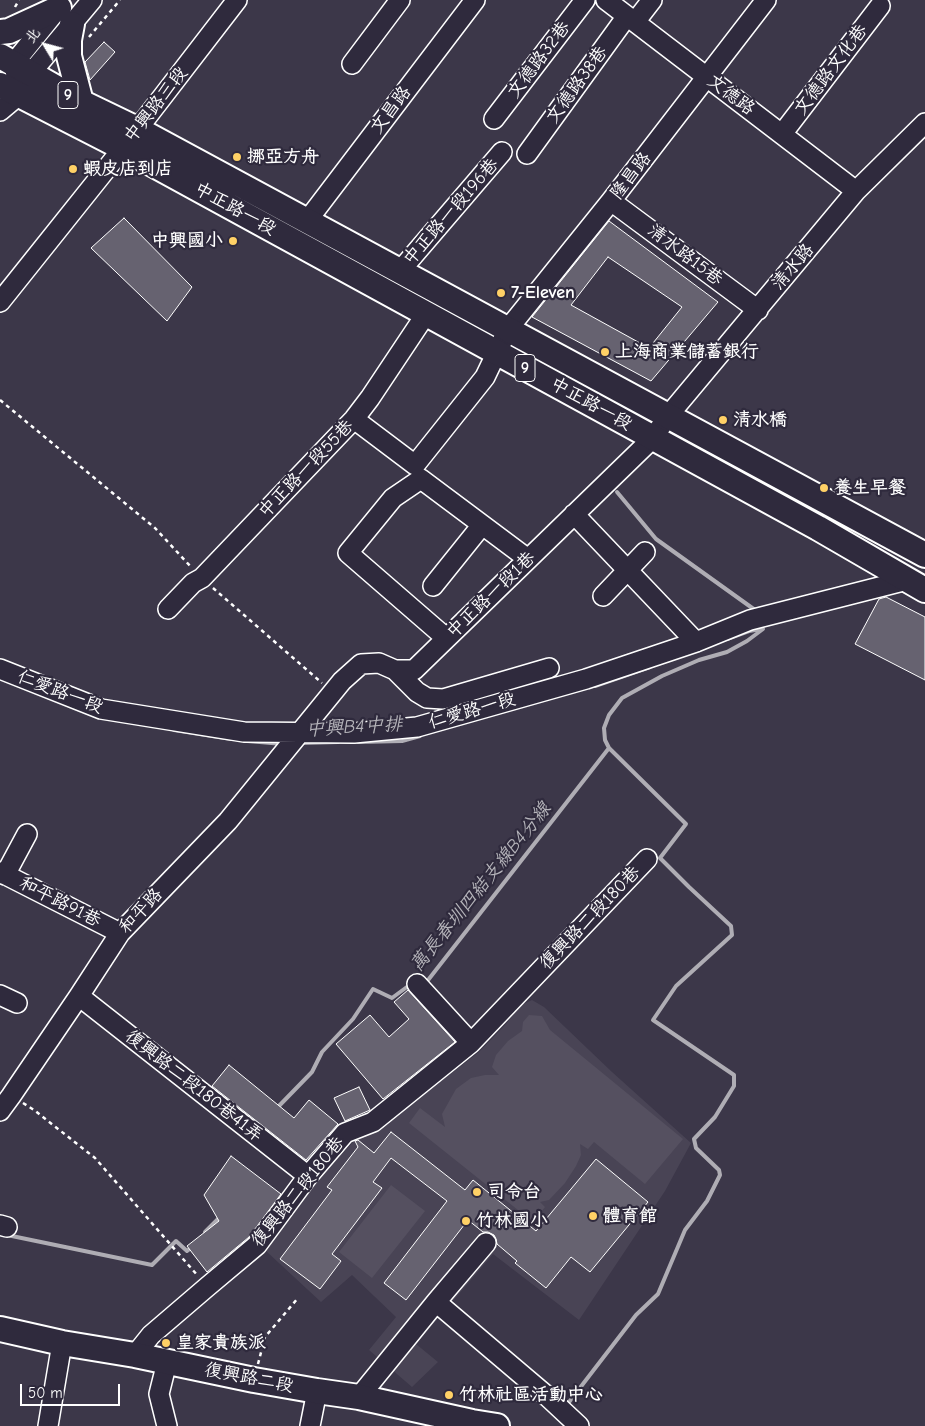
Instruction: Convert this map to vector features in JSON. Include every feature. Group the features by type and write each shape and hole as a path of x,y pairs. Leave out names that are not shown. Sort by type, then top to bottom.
{"main road":[{"path":"0,32 71,18 69,56 81,102"},
{"name":"9","path":"15,64 81,102 138,129"},
{"name":"9","path":"10,90 123,148"},
{"name":"中正路一段","path":"138,129 925,555"},
{"name":"中正路一段","path":"123,148 818,528 916,585"},
{"name":"復興路二段","path":"0,1329 62,1343 135,1355 254,1380 359,1397 472,1424 498,1426"}],"street":[{"path":"0,111 10,90 15,64 92,0"},
{"name":"中興路三段","path":"0,302 138,129 237,0"},
{"path":"352,64 400,0"},
{"name":"文昌路","path":"307,221 475,0"},
{"name":"文德路32巷","path":"494,119 585,0"},
{"name":"文德路","path":"606,0 856,191"},
{"name":"文德路38巷","path":"527,154 631,19 652,0"},
{"name":"隆昌路","path":"354,419 416,465 485,377 508,329 612,201 766,0"},
{"name":"文德路文化巷","path":"782,134 880,6"},
{"name":"清水路","path":"668,416 856,191 925,123"},
{"name":"中正路一段196巷","path":"400,271 502,152"},
{"name":"清水路15巷","path":"612,201 758,310"},
{"name":"中正路一段55巷","path":"168,609 193,583 202,578 354,419 426,314"},
{"name":"中正路一段1巷","path":"300,732 342,681 361,664 379,663 395,670 414,670 653,438 668,416"},
{"path":"446,638 348,553 393,498 422,479 528,559"},
{"path":"574,514 696,642"},
{"path":"434,586 482,525"},
{"path":"603,596 645,552"},
{"name":"仁愛路一段","path":"0,669 101,710 244,732 354,733 417,727 586,680 696,642 750,620 916,585"},
{"path":"395,670 417,692 427,698 443,699 549,668"},
{"name":"和平路","path":"4,1099 79,996 120,933 228,821 300,732"},
{"path":"3,873 26,834"},
{"name":"復興路二段180巷","path":"135,1355 150,1335 258,1245 308,1176 346,1133 373,1122 471,1043 647,859"},
{"name":"和平路91巷","path":"3,873 120,933"},
{"path":"417,984 471,1043"},
{"name":"復興路二段180巷41弄","path":"79,996 308,1176"},
{"path":"359,1397 486,1242"},
{"path":"436,1302 580,1426"},
{"path":"48,1426 62,1343"},
{"path":"167,1362 158,1394 168,1426"},
{"path":"310,1426 317,1391"}],"path":[{"path":"71,18 120,0"},
{"path":"0,400 155,528 202,578 332,693"},
{"path":"4,1099 34,1110 95,1158 207,1286"},
{"path":"254,1380 265,1337 298,1298"}],"shaded area":[{"name":"竹林國小","path":"532,1000 544,1007 612,1072 691,1143 665,1191 579,1320 493,1254 416,1344 438,1362 412,1387 369,1350 396,1317 352,1275 321,1302 266,1251 315,1182 357,1138 386,1123 479,1052 506,1024 519,1006"},
{"path":"529,1015 542,1016 550,1030 683,1139 645,1184 594,1142 588,1149 580,1144 581,1155 576,1166 565,1183 549,1200 540,1202 545,1207 533,1222 409,1123 420,1108 445,1127 442,1114 456,1089 471,1078 499,1075 492,1067 496,1055 508,1041 522,1031 523,1022"},
{"path":"391,1185 425,1211 372,1278 339,1252"}],"building":[{"path":"104,42 115,52 90,80 85,62"},
{"path":"124,218 192,287 167,321 91,248"},
{"path":"609,221 718,302 651,381 532,317","holes":["608,257 682,307 649,348 571,305"]},
{"path":"886,597 925,617 925,680 855,644 879,599"},
{"path":"408,990 455,1042 383,1099 336,1044 370,1015 389,1037 409,1019 394,1002"},
{"path":"229,1065 294,1118 309,1100 338,1124 306,1160 212,1086"},
{"path":"359,1087 370,1110 345,1121 334,1098"},
{"path":"391,1132 465,1190 473,1180 536,1231 596,1159 648,1202 590,1272 571,1257 546,1288 515,1263 517,1261 497,1244 494,1235 483,1232 468,1220 406,1300 384,1283 447,1201 391,1158 373,1182 382,1188 332,1254 341,1261 320,1289 280,1259 332,1190 327,1187 358,1147 355,1141 358,1140 374,1153"},
{"path":"231,1156 281,1194 249,1237 207,1272 187,1246 219,1221 204,1195"}],"waterway":[{"path":"617,492 656,539 755,610"},
{"name":"中興B4中排","path":"727,639 761,629"},
{"path":"566,1406 636,1315 658,1294 685,1230 707,1201 720,1175 719,1170 696,1148 694,1139 715,1117 734,1086 734,1075 653,1020 676,986 732,935 731,926 660,858 686,824 609,748 605,740 604,728 609,715 622,698 662,676 699,660 727,652 763,629"},
{"name":"中興B4中排","path":"595,686 650,667"},
{"name":"中興B4中排","path":"174,730 231,739"},
{"name":"中興B4中排","path":"358,742 402,741 420,736"},
{"name":"中興B4中排","path":"248,741 283,744"},
{"name":"中興B4中排","path":"300,743 338,742"},
{"name":"萬長春圳四結支線B4分線","path":"425,984 609,748"},
{"name":"萬長春圳四結支線B4分線","path":"278,1109 312,1072 322,1052 353,1019 373,989 392,998 411,984"},
{"name":"萬長春圳四結支線B4分線","path":"205,1232 221,1216"},
{"name":"萬長春圳四結支線B4分線","path":"7,1235 152,1265 176,1241 187,1251 192,1247"}],"place":[{"name":"挪亞方舟","path":"237,157"},
{"name":"蝦皮店到店","path":"73,169"},
{"name":"中興國小","path":"233,241"},
{"name":"7-Eleven","path":"501,293"},
{"name":"上海商業儲蓄銀行","path":"605,352"},
{"name":"清水橋","path":"723,420"},
{"name":"養生早餐","path":"824,488"},
{"name":"司令台","path":"477,1192"},
{"name":"體育館","path":"593,1216"},
{"name":"竹林國小","path":"466,1221"},
{"name":"皇家貴族派","path":"166,1343"},
{"name":"竹林社區活動中心","path":"449,1395"}]}
